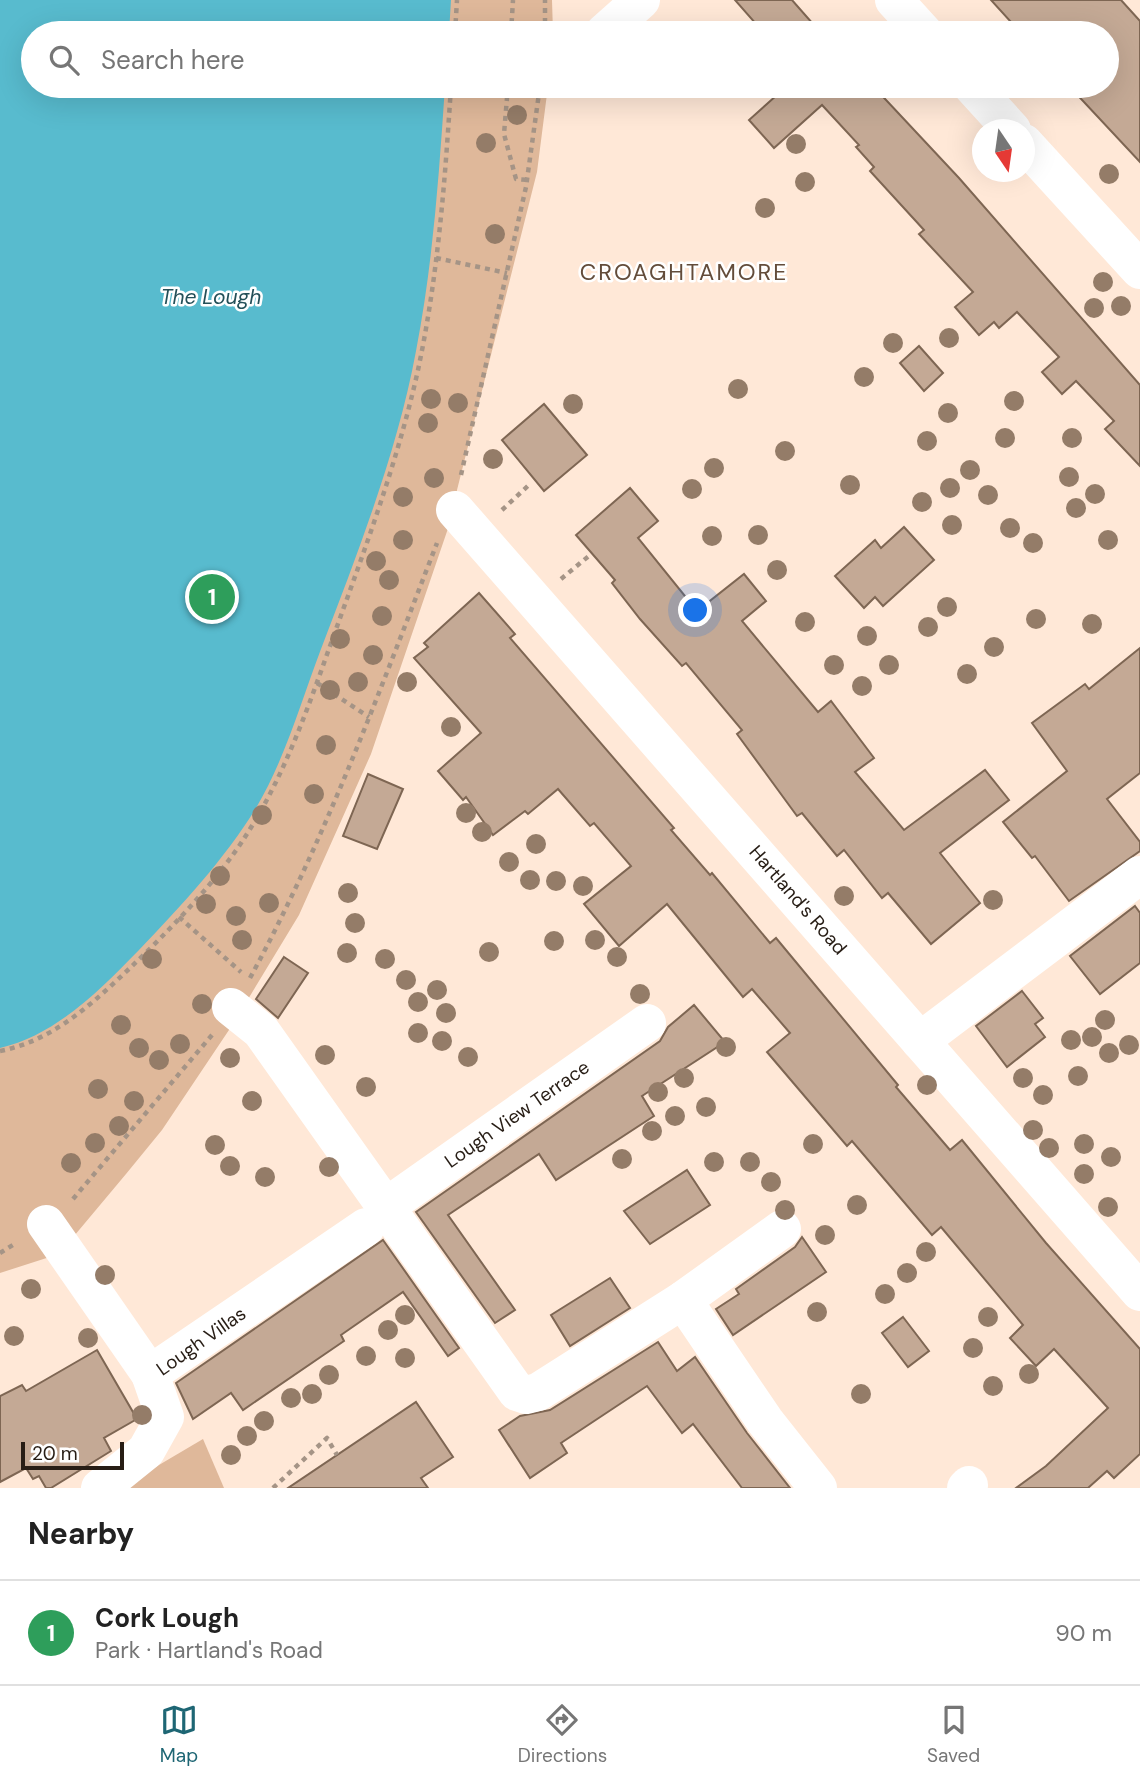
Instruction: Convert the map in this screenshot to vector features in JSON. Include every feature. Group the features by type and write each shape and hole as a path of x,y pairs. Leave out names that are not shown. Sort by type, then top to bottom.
{"street":[{"path":"617,21 641,0"},
{"path":"894,0 913,21"},
{"path":"983,98 1002,119"},
{"path":"1035,156 1140,271"},
{"name":"Hartland's Road","path":"452,506 1140,1292"},
{"path":"920,1041 1140,875"},
{"path":"240,993 377,1217 511,1385 526,1395 538,1392 683,1300 782,1229"},
{"name":"Lough View Terrace","path":"377,1217 648,1023"},
{"name":"Lough Villas","path":"100,1488 146,1451 165,1417 150,1374 377,1217"},
{"path":"46,1224 150,1374"},
{"path":"683,1300 765,1420 818,1488"}],"path":[{"path":"456,21 457,0"},
{"path":"512,21 513,0"},
{"path":"545,0 545,21"},
{"path":"0,1051 43,1037 75,1017 145,954 244,839 279,778 317,682 391,473 417,371 436,258 450,98"},
{"path":"507,98 505,134 516,179 527,180"},
{"path":"0,1254 46,1224 128,1138 217,1030 286,913 369,717 452,506 527,180 538,98"},
{"path":"436,258 507,273"},
{"path":"499,513 530,484"},
{"path":"559,581 590,555"},
{"path":"317,682 369,717"},
{"path":"179,917 240,993"},
{"path":"273,1488 327,1438 337,1455"}],"shaded area":[{"name":"The Lough","path":"0,0 552,0 553,21 21,21 21,98 546,98 537,172 457,490 456,505 371,754 299,915 233,1024 162,1130 126,1174 59,1254 0,1273"},
{"path":"203,1439 224,1488 120,1488"}],"water":[{"name":"The Lough","path":"0,0 451,0 450,21 21,21 21,98 444,98 431,252 408,389 375,502 276,770 244,827 216,864 124,965 93,995 58,1022 20,1042 0,1048"}],"building":[{"path":"735,0 792,0 810,21 753,21"},
{"path":"991,0 1121,0 1140,21 1140,162 1080,98 1119,98 1119,21 1010,21"},
{"path":"774,98 884,98 959,178 1140,385 1140,466 1105,429 1114,421 1076,381 1062,394 1042,372 1059,357 1017,312 999,328 994,322 979,335 955,307 973,292 919,234 924,230 870,171 874,167 856,147 859,145 822,105 774,148 749,120"},
{"path":"919,346 943,373 924,391 900,363"},
{"path":"544,404 587,455 544,491 502,440"},
{"path":"630,488 658,521 638,538 697,611 744,574 766,601 742,621 818,712 831,701 874,758 855,772 904,830 985,770 1009,800 940,853 980,903 931,944 888,893 882,898 844,850 837,856 802,813 797,816 737,734 742,730 686,663 682,666 640,619 612,583 615,580 576,535"},
{"path":"904,527 934,560 883,606 875,597 864,608 835,576 875,540 881,548"},
{"path":"479,593 515,634 510,638 674,828 671,830 710,875 712,873 770,943 776,938 950,1150 962,1140 1046,1243 1140,1349 1140,1454 1114,1478 1107,1471 1088,1488 1016,1488 1046,1466 1108,1408 1054,1349 1036,1366 1010,1338 1023,1325 941,1227 932,1235 852,1141 847,1146 767,1052 790,1033 752,989 743,997 667,904 619,946 584,904 631,866 594,823 590,826 558,789 528,814 525,811 493,835 466,797 463,800 438,771 481,733 414,658 428,647 424,643"},
{"path":"1140,648 1140,773 1107,799 1140,842 1140,851 1069,901 1035,856 1032,858 1003,822 1067,771 1032,723 1085,684 1089,689"},
{"path":"368,774 403,789 377,849 343,836"},
{"path":"1135,906 1140,913 1140,963 1100,994 1070,956"},
{"path":"284,957 308,973 278,1018 256,999"},
{"path":"1022,991 1043,1018 1035,1024 1045,1037 1007,1067 976,1026"},
{"path":"694,1005 725,1042 642,1096 654,1116 556,1180 539,1154 448,1215 515,1310 495,1323 416,1212 660,1041 668,1027"},
{"path":"687,1170 710,1205 650,1244 624,1211"},
{"path":"802,1237 826,1272 733,1335 716,1309 739,1294 736,1289 795,1247"},
{"path":"383,1240 459,1348 448,1356 403,1292 341,1335 344,1341 243,1410 231,1393 193,1419 176,1383"},
{"path":"610,1278 630,1308 570,1346 551,1315"},
{"path":"903,1317 929,1351 908,1367 882,1333"},
{"path":"658,1342 677,1371 695,1357 747,1433 790,1488 742,1488 693,1424 682,1433 647,1386 561,1443 567,1453 530,1478 499,1430 520,1416 550,1410"},
{"path":"97,1350 137,1419 104,1438 111,1451 51,1488 46,1488 39,1476 33,1479 26,1468 0,1482 0,1396 22,1385 26,1391"},
{"path":"416,1402 453,1457 421,1478 428,1488 288,1488"}],"place":[{"name":"Cork Lough","path":"212,597"}],"district":[{"name":"CROAGHTAMORE","path":"684,272"}]}
